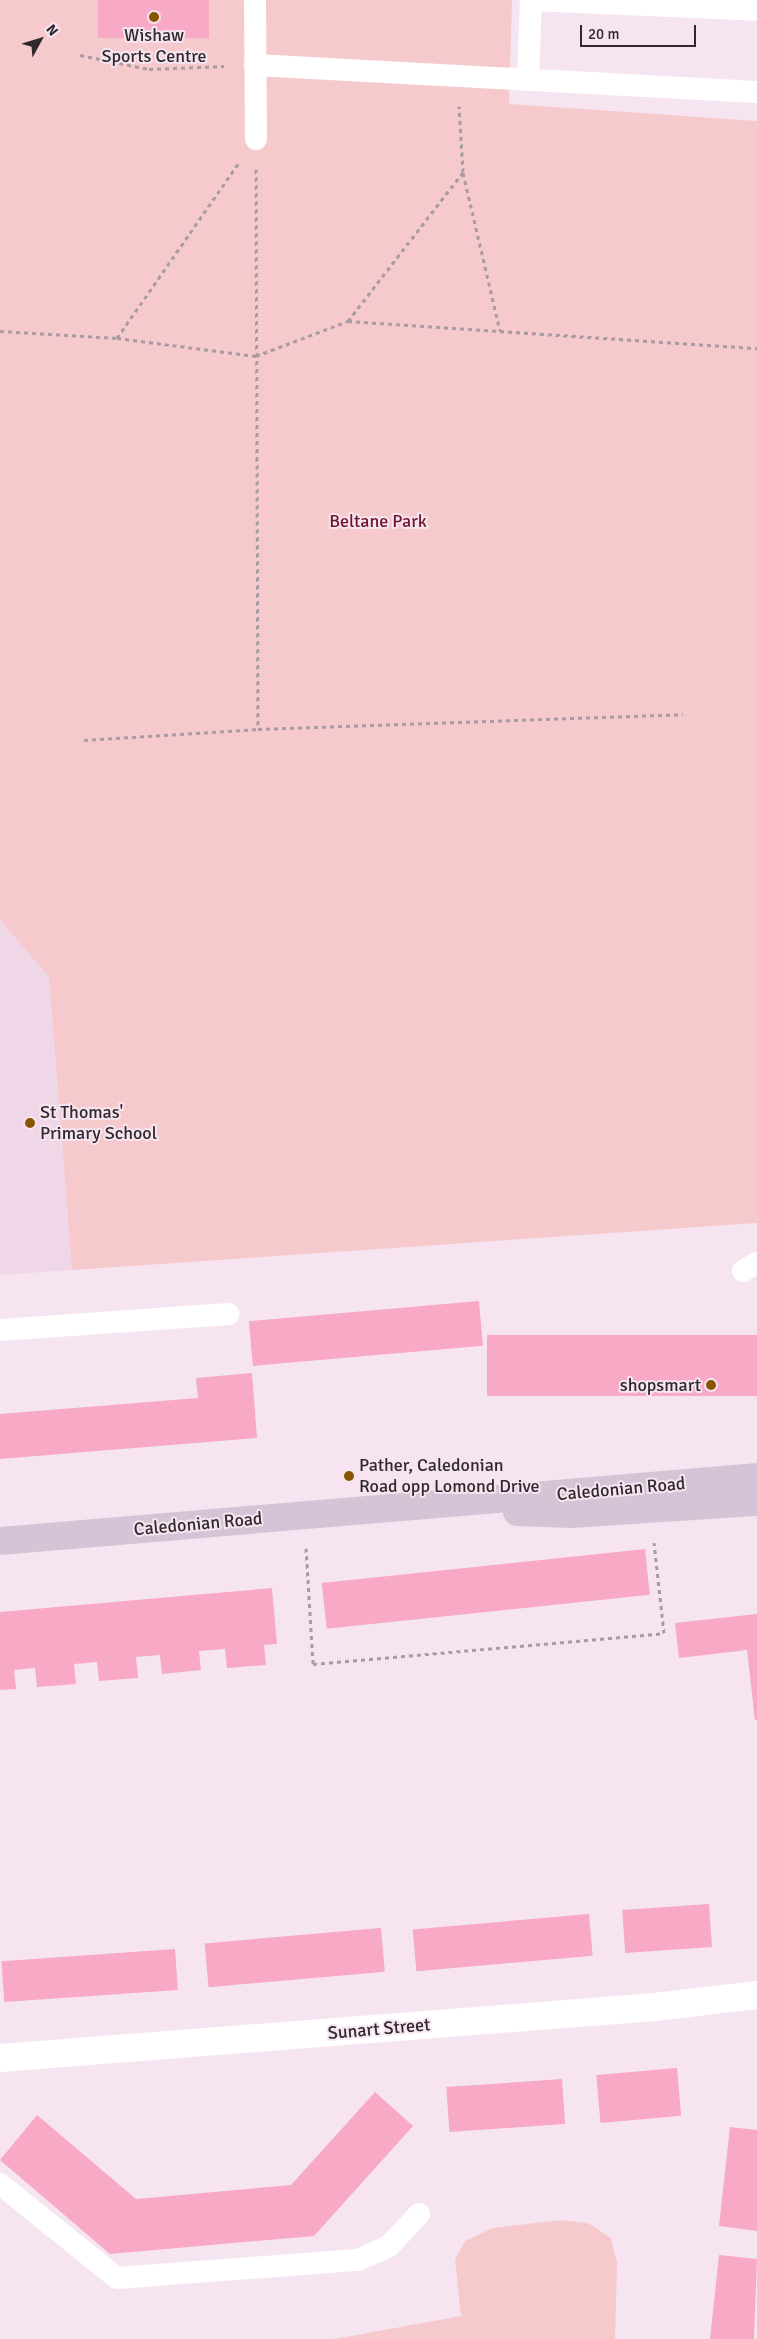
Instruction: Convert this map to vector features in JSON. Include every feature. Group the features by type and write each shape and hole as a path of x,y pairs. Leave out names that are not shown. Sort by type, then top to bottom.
{"main road":[{"name":"Caledonian Road","path":"0,1541 757,1477"},
{"name":"Caledonian Road","path":"395,1508 572,1514 757,1502"}],"street":[{"name":"Sunart Street","path":"0,2058 645,2007 757,1995"}],"lane":[{"path":"255,0 256,139"},
{"path":"528,80 531,0 757,10"},
{"path":"255,65 757,92"},
{"path":"0,1330 228,1314"},
{"path":"0,2184 116,2278 358,2260 389,2246 419,2214"}],"path":[{"path":"80,55 149,69 255,65"},
{"path":"458,76 463,172 500,331"},
{"path":"117,338 256,139"},
{"path":"256,139 258,729"},
{"path":"348,321 463,172"},
{"path":"0,332 117,338 256,356 348,321 757,348"},
{"path":"84,740 258,729 683,714"},
{"path":"304,1515 313,1664 664,1633 651,1509"}],"shaded area":[{"name":"St Thomas' Primary School","path":"0,920 49,977 72,1270 0,1275"}],"green space":[{"name":"Beltane Park","path":"0,0 512,0 509,104 757,121 757,1223 72,1270 49,977 0,920"},
{"path":"561,2220 588,2223 611,2238 617,2263 615,2339 335,2339 461,2316 455,2260 465,2241 493,2228"}],"building":[{"name":"Wishaw Sports Centre","path":"98,0 209,0 209,38 98,38"},
{"path":"479,1301 483,1346 253,1366 249,1321"},
{"path":"487,1335 757,1335 757,1396 487,1396"},
{"path":"252,1373 257,1438 0,1459 0,1414 198,1398 196,1378"},
{"path":"645,1549 650,1595 327,1629 322,1583"},
{"path":"272,1588 277,1644 264,1645 266,1665 227,1668 225,1649 199,1651 201,1670 162,1674 160,1655 136,1657 138,1678 99,1681 97,1662 74,1664 76,1684 37,1687 35,1668 14,1670 16,1689 0,1690 0,1612"},
{"path":"757,1614 757,1720 755,1720 747,1650 679,1658 675,1623"},
{"path":"709,1904 712,1947 625,1953 622,1910"},
{"path":"589,1914 593,1956 416,1971 413,1929"},
{"path":"381,1928 385,1972 209,1987 205,1943"},
{"path":"175,1949 178,1990 4,2002 1,1961"},
{"path":"677,2068 681,2116 600,2123 596,2075"},
{"path":"562,2079 565,2124 449,2132 446,2087"},
{"path":"375,2092 413,2126 314,2236 110,2254 0,2160 37,2115 136,2199 291,2185"},
{"path":"730,2127 757,2130 757,2231 719,2226"},
{"path":"719,2255 757,2259 754,2339 710,2339"}],"place":[{"name":"Wishaw Sports Centre","path":"154,17"},
{"name":"St Thomas' Primary School","path":"30,1123"},
{"name":"shopsmart","path":"711,1385"},
{"name":"Pather, Caledonian Road opp Lomond Drive","path":"349,1476"}]}
